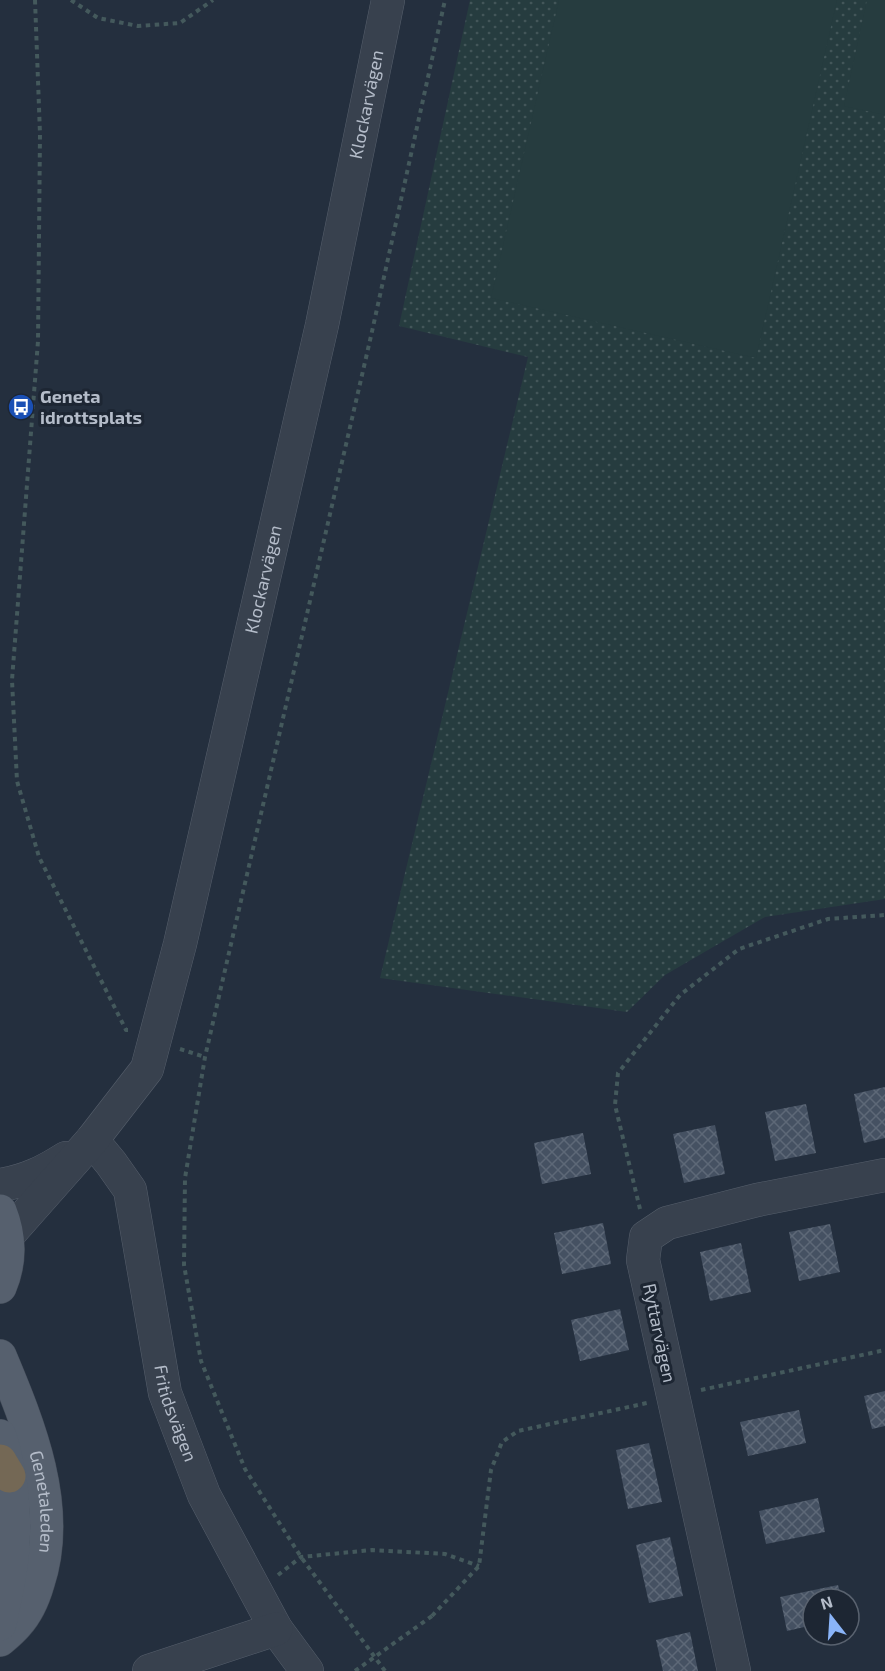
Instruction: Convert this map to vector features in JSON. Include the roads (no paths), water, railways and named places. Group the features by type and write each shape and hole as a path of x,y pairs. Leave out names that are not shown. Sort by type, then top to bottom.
{"main road":[{"path":"0,1287 9,1250 4,1223"},
{"name":"Genetaleden","path":"0,1356 24,1414 43,1488 47,1524 46,1548 41,1575 33,1598 18,1623 0,1640"},
{"name":"Genetaleden","path":"0,1436 14,1526 10,1573 0,1624"}],"street":[{"name":"Klockarvägen","path":"4,1223 92,1140 147,1069 180,944 322,325 388,0"},
{"name":"Klockarvägen","path":"0,1185 27,1179 46,1171 92,1140"},
{"name":"Fritidsvägen","path":"92,1140 130,1190 165,1393 204,1495 276,1629 307,1671"},
{"name":"Ryttarvägen","path":"734,1671 643,1260 646,1237 667,1223 758,1200 885,1175"},
{"path":"149,1671 182,1665 276,1629"}],"place":[{"name":"Geneta idrottsplats","path":"21,407"}]}
